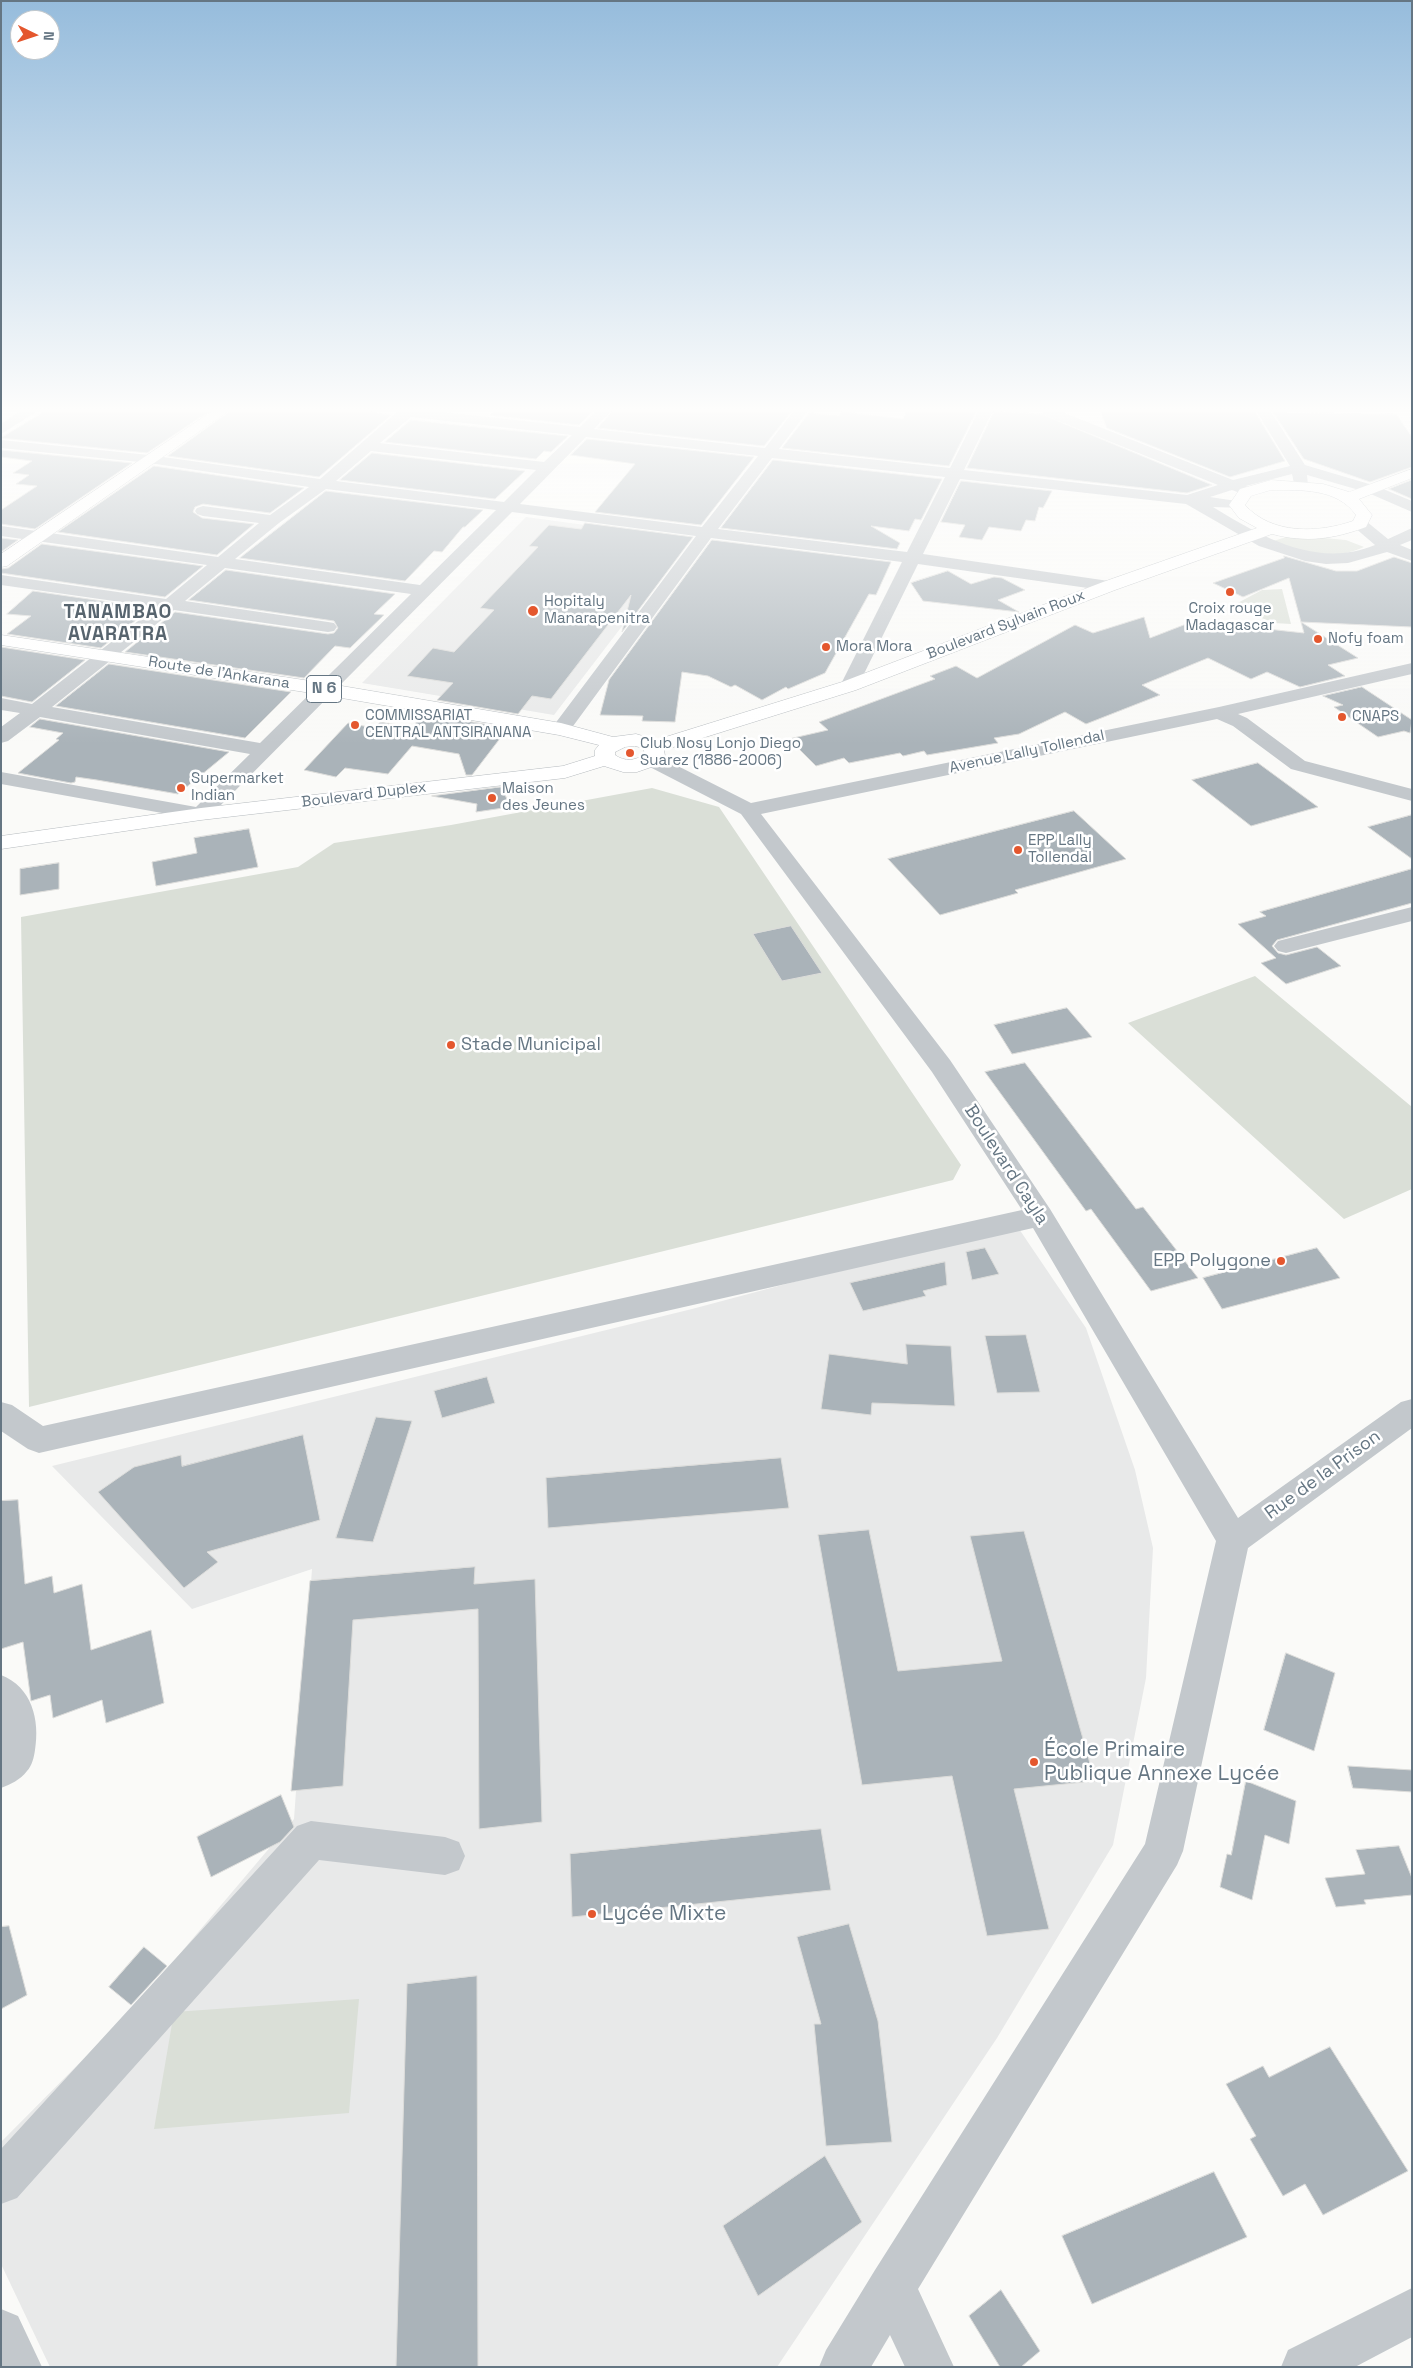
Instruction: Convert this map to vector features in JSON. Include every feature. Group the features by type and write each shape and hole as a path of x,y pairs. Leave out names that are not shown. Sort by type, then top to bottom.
{"main road":[{"path":"1,562 60,523"},
{"path":"1259,523 1273,528 1308,533 1335,533 1355,523"},
{"name":"Boulevard Sylvain Roux","path":"652,754 848,686 1109,586 1273,528"},
{"name":"Route de l'Ankarana","path":"1,640 324,689 561,729 610,751 636,740 652,754"},
{"name":"Boulevard Duplex","path":"1,843 201,814 565,772 610,751"}],"street":[{"path":"1,737 171,605 270,523"},
{"path":"1,778 201,814 324,689 493,523"},
{"path":"626,523 913,558 1109,586"},
{"path":"561,729 714,523"},
{"path":"848,686 929,523"},
{"path":"1227,523 1249,536 1308,558 1349,558 1387,546 1412,533"},
{"path":"1365,523 1387,546"},
{"path":"1,531 424,591"},
{"path":"235,533 254,536"},
{"path":"1335,533 1387,546 1412,556"},
{"path":"1,580 328,628"},
{"name":"Avenue Lally Tollendal","path":"748,810 1219,713 1412,668"},
{"path":"1384,675 1412,688"},
{"path":"1,704 264,750"},
{"path":"1219,713 1240,722 1298,765 1412,796"},
{"path":"652,754 748,810"},
{"name":"Boulevard Cayla","path":"748,810 941,1066 1040,1216 1233,1540"},
{"path":"1286,946 1412,914"},
{"path":"1,1414 39,1440 1040,1216"},
{"name":"Rue de la Prison","path":"1233,1540 1412,1411"},
{"path":"843,2367 1162,1851 1233,1540"},
{"path":"1,1692 16,1711 18,1736 15,1758 1,1770"},
{"path":"1,2182 311,1840 444,1856"},
{"path":"892,2287 930,2367"},
{"path":"1305,2367 1412,2312"},
{"path":"1,2333 18,2367"}],"shaded area":[{"name":"Hopitaly Manarapenitra","path":"521,523 567,523 689,539 554,715 362,683"},
{"path":"1293,535 1346,540 1364,547 1352,552 1329,555 1307,553 1273,541"},
{"path":"1282,589 1291,624 1274,623 1232,606 1262,590"},
{"name":"Stade Municipal","path":"652,788 719,807 961,1165 953,1180 29,1407 21,917 298,867 334,843 451,825"},
{"path":"1255,976 1412,1107 1412,1189 1344,1219 1128,1023"},
{"name":"Lycée Mixte","path":"1015,1223 1086,1328 1135,1470 1153,1548 1146,1678 1113,1845 997,2038 777,2367 50,2367 1,2264 1,2142 133,2009 294,1819 312,1569 192,1609 52,1466 692,1309"},
{"path":"359,1999 349,2113 154,2129 174,2012"}],"building":[{"path":"1,523 45,523 35,529"},
{"path":"72,523 254,524 217,555 58,532"},
{"path":"286,523 470,523 463,527 442,552 434,551 405,581 240,558"},
{"name":"Hopitaly Manarapenitra","path":"585,523 693,537 622,632 631,595 551,699 532,696 518,714 437,700 453,683 407,676 433,648 454,652 494,610 480,608 538,547 529,546 549,525 581,529"},
{"path":"681,523 703,523 701,525"},
{"path":"725,523 913,523 909,531 871,526 900,543 897,549 721,528"},
{"path":"945,523 1025,523 1021,531 989,527 982,540 959,537 965,525"},
{"path":"1,538 18,540 1,552"},
{"path":"712,540 891,562 876,595 869,594 825,673 788,689 786,687 762,700 735,685 731,687 708,676 682,672 675,722 642,721 643,716 600,715 609,680"},
{"path":"42,544 203,566 165,597 1,573 1,569 8,568"},
{"path":"1284,556 1336,571 1357,571 1394,557 1412,563 1412,627 1301,622 1289,578 1243,597 1213,583 1284,558"},
{"path":"226,570 395,594 374,614 384,615 350,648 335,646 304,678 125,652 175,612 328,634 334,633 338,628 334,621 189,600"},
{"path":"948,571 971,584 994,577 1002,578 1025,590 998,600 1019,612 923,601 911,583"},
{"path":"33,591 151,608 101,648 7,634 31,616 7,614"},
{"path":"1144,617 1150,638 1194,621 1304,633 1301,622 1358,658 1328,665 1345,676 1300,687 1267,672 1251,679 1208,658 1142,685 1160,695 1086,724 1065,712 1019,734 994,738 998,743 927,755 924,751 903,756 900,753 849,763 844,758 816,766 789,739 828,730 819,722 935,679 930,676 956,666 977,678 1075,625 1093,633"},
{"path":"1,647 85,660 32,702 1,696"},
{"path":"109,664 291,692 245,738 56,706"},
{"name":"CNAPS","path":"1362,687 1412,720 1410,733 1404,731 1378,737 1334,707 1343,705 1323,696"},
{"path":"424,714 508,728 472,775 466,775 459,754 412,746 388,774 345,768 336,777 304,770 348,723 374,728 380,722 412,727"},
{"path":"40,719 229,752 178,794 76,777 75,782 71,783 18,773 59,740 56,739 63,733 30,727"},
{"path":"1258,763 1318,807 1251,826 1192,780"},
{"path":"502,787 510,807 476,812 477,804 432,796"},
{"path":"1074,811 1126,859 1015,890 1018,893 940,915 888,859"},
{"path":"1412,815 1412,859 1368,827"},
{"path":"249,829 258,867 156,886 152,862 197,853 194,838"},
{"path":"59,863 59,889 20,895 20,869"},
{"path":"1412,869 1412,903 1277,940 1272,946 1278,953 1286,955 1317,947 1341,966 1286,984 1261,963 1276,958 1238,924 1266,916 1260,912"},
{"path":"791,926 822,973 782,981 753,934"},
{"path":"1067,1008 1092,1037 1012,1054 994,1025"},
{"path":"1025,1063 1136,1209 1143,1207 1198,1278 1151,1291 1091,1209 1086,1211 985,1072"},
{"path":"985,1248 999,1274 972,1280 966,1252"},
{"path":"1317,1248 1340,1278 1222,1309 1203,1278"},
{"path":"945,1262 947,1285 923,1291 926,1296 863,1311 850,1283"},
{"path":"1026,1335 1040,1392 997,1393 985,1336"},
{"path":"906,1344 951,1346 955,1406 872,1403 871,1415 821,1409 829,1354 907,1364"},
{"path":"487,1377 495,1403 442,1418 434,1391"},
{"path":"376,1417 412,1421 373,1542 336,1538"},
{"path":"303,1435 320,1520 207,1552 218,1562 184,1588 98,1492 134,1467 181,1455 182,1466"},
{"path":"781,1458 789,1508 548,1528 546,1478"},
{"path":"18,1500 25,1584 52,1576 54,1593 82,1584 91,1650 151,1630 164,1703 106,1723 102,1700 53,1718 50,1695 31,1701 23,1642 1,1649 1,1501"},
{"path":"869,1530 898,1671 1002,1661 970,1536 1024,1531 1095,1781 1014,1789 1049,1929 987,1936 952,1776 862,1785 818,1535"},
{"path":"475,1567 474,1584 535,1579 542,1822 479,1829 478,1609 353,1620 343,1786 291,1791 310,1581"},
{"path":"1286,1653 1335,1673 1314,1751 1264,1730"},
{"path":"1348,1766 1412,1770 1412,1792 1353,1788"},
{"path":"1246,1781 1296,1801 1289,1844 1265,1835 1252,1900 1220,1887 1227,1854 1231,1855"},
{"path":"281,1795 294,1827 280,1842 211,1877 197,1837"},
{"path":"821,1829 831,1890 572,1917 570,1854"},
{"path":"1399,1846 1412,1878 1412,1895 1364,1900 1366,1904 1336,1907 1325,1878 1365,1874 1356,1850"},
{"path":"849,1924 878,2021 892,2142 826,2146 814,2024 821,2024 797,1937"},
{"path":"9,1926 27,1995 1,2009 1,1927"},
{"path":"144,1947 167,1966 131,2005 109,1987"},
{"path":"477,1976 478,2367 396,2367 407,1984"},
{"path":"1330,2047 1408,2171 1323,2215 1305,2184 1283,2196 1250,2139 1256,2136 1226,2084 1263,2066 1269,2077"},
{"path":"825,2156 862,2222 758,2296 723,2226"},
{"path":"1214,2172 1247,2237 1092,2304 1062,2236"},
{"path":"1001,2290 1040,2351 1021,2367 1000,2367 969,2316"}],"place":[{"name":"Croix rouge Madagascar","path":"1230,592"},
{"name":"Hopitaly Manarapenitra","path":"533,611"},
{"name":"Nofy foam","path":"1318,639"},
{"name":"Mora Mora","path":"826,647"},
{"name":"CNAPS","path":"1342,717"},
{"name":"COMMISSARIAT CENTRAL ANTSIRANANA","path":"355,725"},
{"name":"Club Nosy Lonjo Diego Suarez (1886-2006)","path":"630,753"},
{"name":"Supermarket Indian","path":"181,788"},
{"name":"Maison des Jeunes","path":"492,798"},
{"name":"EPP Lally Tollendal","path":"1018,850"},
{"name":"Stade Municipal","path":"451,1045"},
{"name":"EPP Polygone","path":"1281,1261"},
{"name":"École Primaire Publique Annexe Lycée","path":"1034,1762"},
{"name":"Lycée Mixte","path":"592,1914"}],"district":[{"name":"TANAMBAO AVARATRA","path":"118,624"}]}
